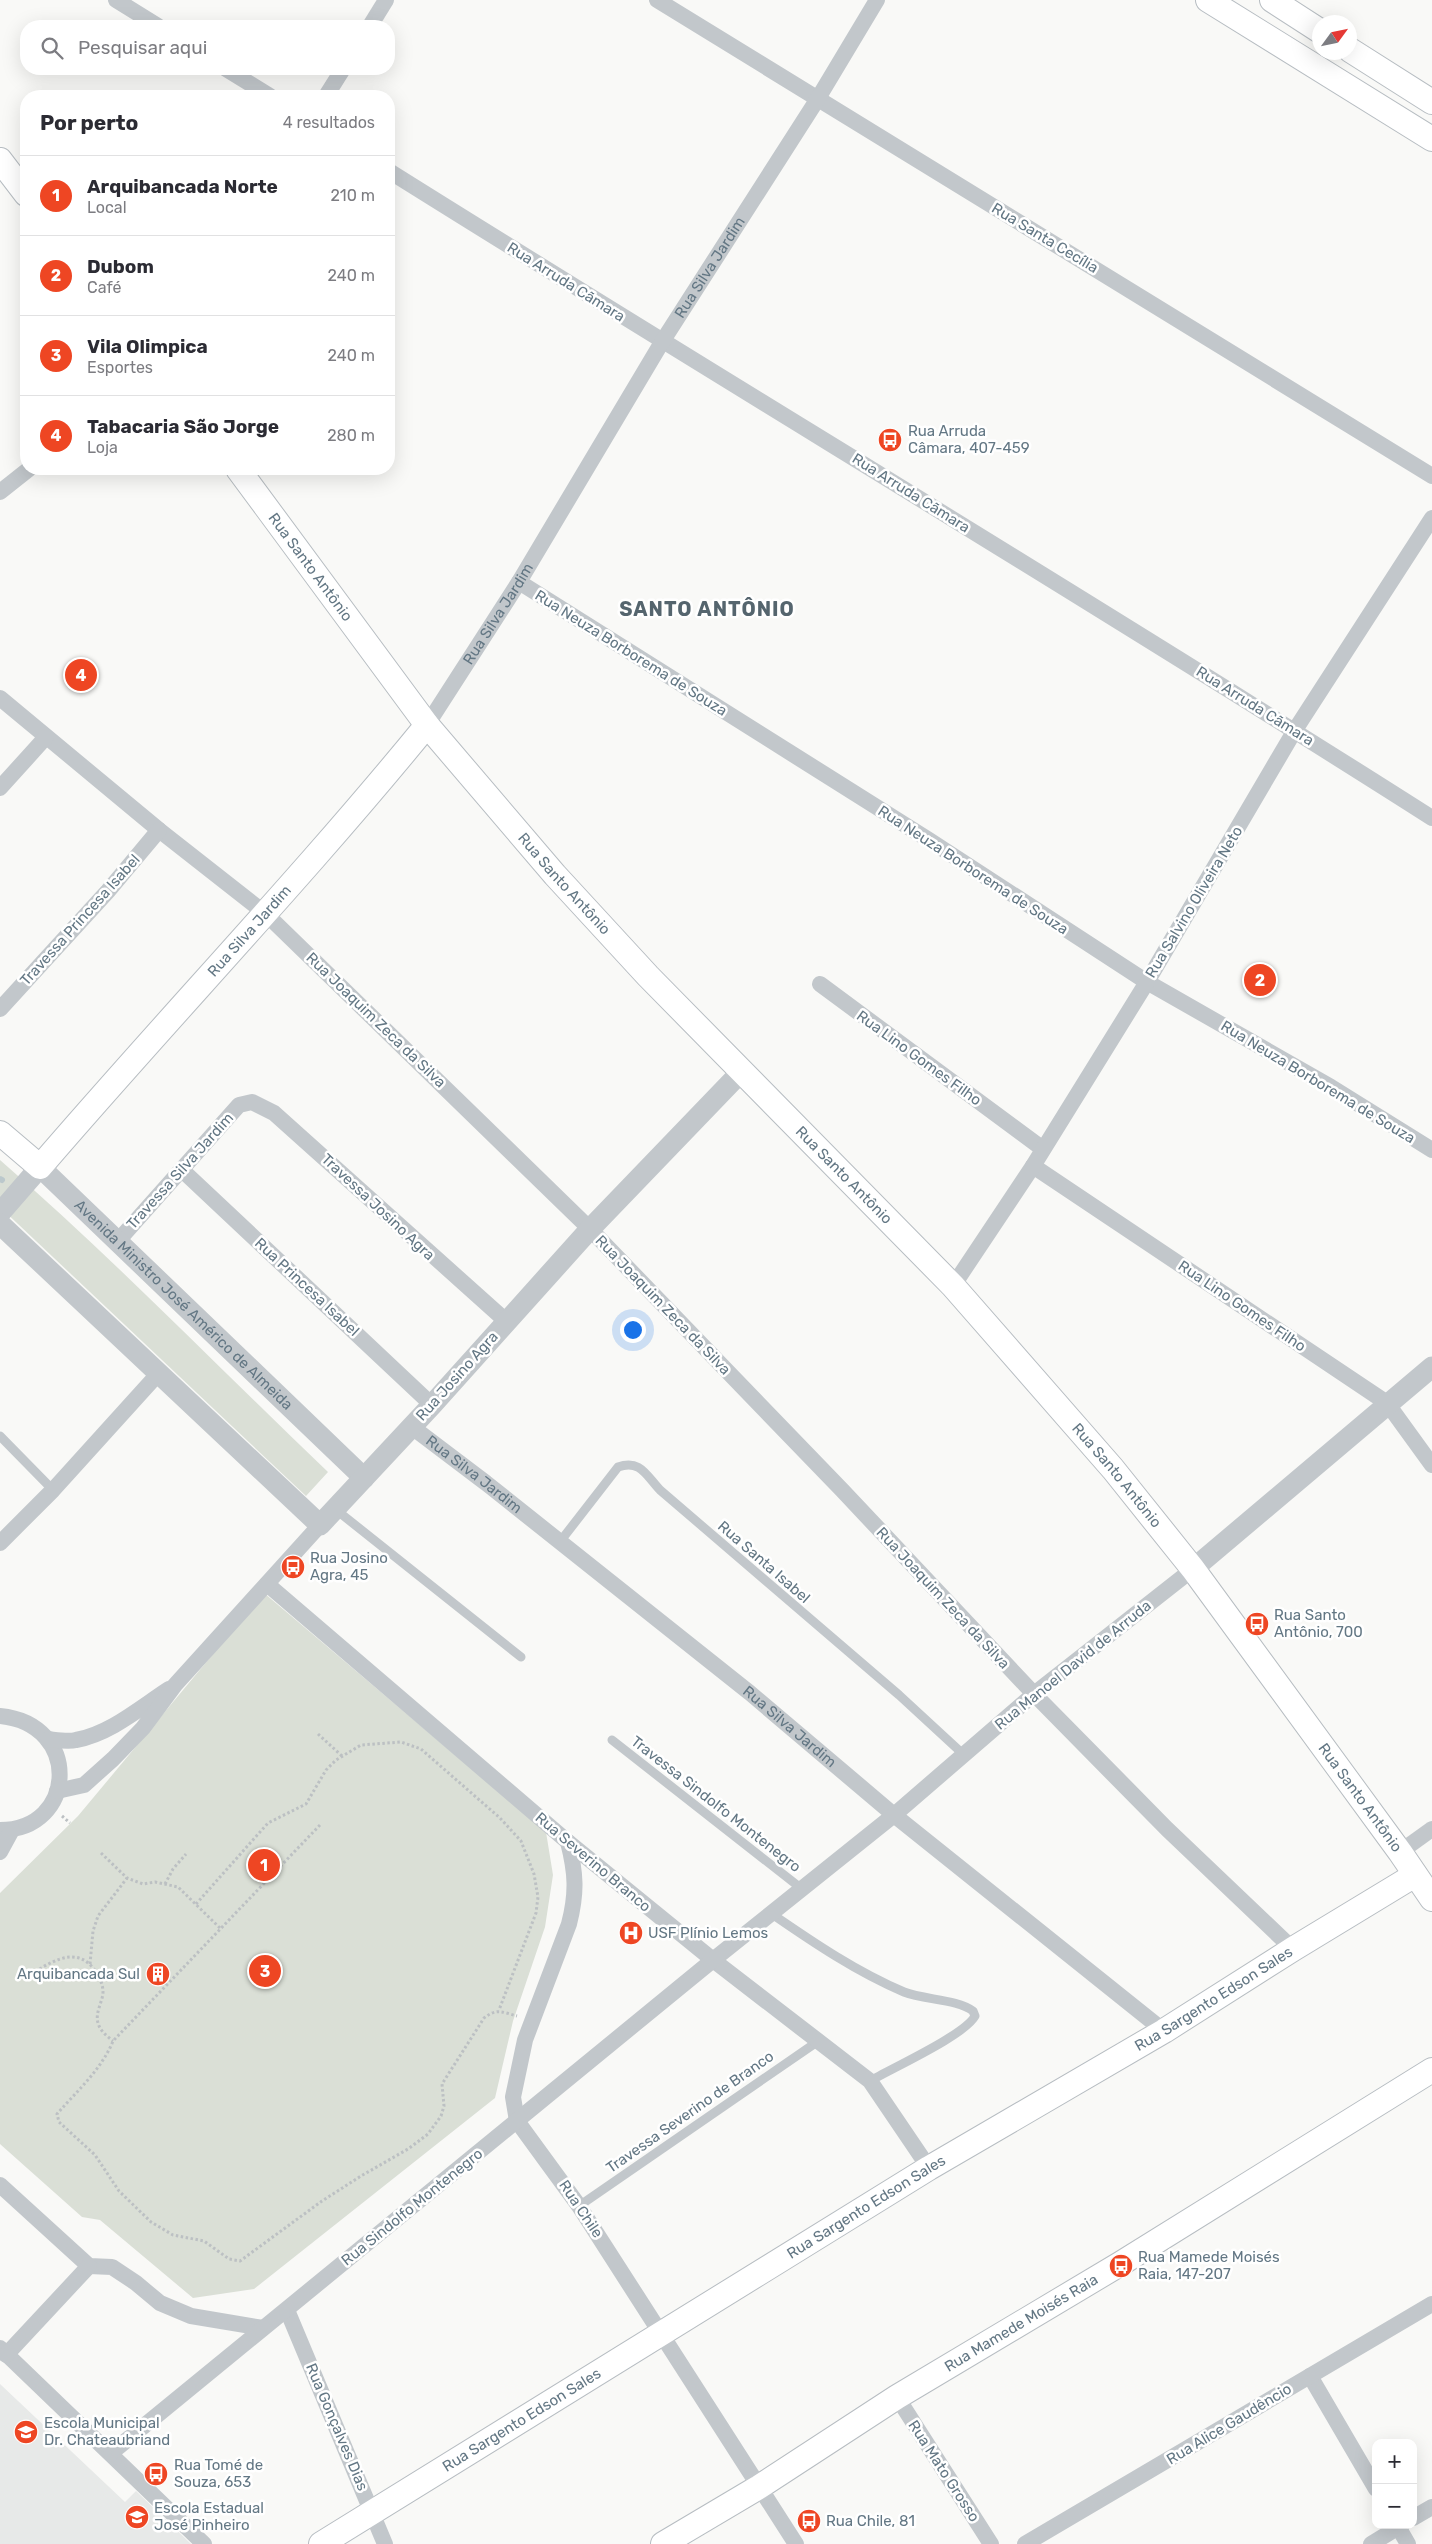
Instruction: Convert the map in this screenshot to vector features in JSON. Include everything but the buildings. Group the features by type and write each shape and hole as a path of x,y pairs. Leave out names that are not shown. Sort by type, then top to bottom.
{"main road":[{"path":"1208,0 1432,139"},
{"path":"1272,0 1312,26"},
{"path":"1357,54 1432,102"},
{"path":"0,160 20,186"},
{"name":"Rua Santo Antônio","path":"242,475 427,725 555,875 648,976 953,1286 1112,1469 1193,1569 1400,1852 1432,1899"},
{"name":"Rua Silva Jardim","path":"36,1171 356,812 427,725"},
{"name":"Avenida Ministro José Américo de Almeida","path":"0,1133 36,1171"},
{"name":"Rua Sargento Edson Sales","path":"321,2544 663,2335 929,2168 1164,2031 1293,1948 1415,1875"},
{"name":"Rua Mamede Moisés Raia","path":"663,2544 759,2487 897,2397 1120,2264 1432,2070"}],"street":[{"path":"116,0 148,20"},
{"path":"374,20 386,0"},
{"name":"Rua Santa Cecília","path":"657,0 1432,476"},
{"name":"Rua Silva Jardim","path":"427,725 519,582 662,342 817,100 877,0"},
{"path":"236,75 260,90"},
{"path":"330,90 339,75"},
{"name":"Rua Arruda Cãmara","path":"395,175 662,342 791,418 1295,730 1432,818"},
{"path":"0,492 21,475"},
{"name":"Rua Salvino Oliveira Neto","path":"953,1286 1033,1166 1147,982 1295,730 1432,518"},
{"name":"Rua Neuza Borborema de Souza","path":"519,582 929,840 1147,982 1331,1087 1432,1150"},
{"name":"Rua Joaquim Zeca da Silva","path":"0,698 159,830 266,914 590,1229 842,1490 1034,1694 1168,1828 1293,1948"},
{"path":"0,788 46,737"},
{"name":"Travessa Princesa Isabel","path":"0,1009 108,891 159,830"},
{"name":"Rua Lino Gomes Filho","path":"820,984 1043,1149"},
{"name":"Rua Josino Agra","path":"57,1791 84,1786 143,1728 175,1685 327,1517 412,1427 590,1229 742,1071"},
{"name":"Travessa Silva Jardim","path":"117,1242 239,1105 245,1102"},
{"name":"Travessa Josino Agra","path":"245,1102 259,1104 274,1113 506,1321"},
{"name":"Rua Lino Gomes Filho","path":"1033,1166 1387,1403 1432,1465"},
{"name":"Rua Princesa Isabel","path":"182,1170 432,1404"},
{"path":"36,1171 1,1216 158,1374 327,1517"},
{"name":"Avenida Ministro José Américo de Almeida","path":"36,1171 117,1242 364,1478"},
{"name":"Rua Manoel David de Arruda","path":"713,1960 894,1815 1034,1694 1193,1569 1387,1403 1432,1367"},
{"path":"0,1543 53,1490 158,1374"},
{"name":"Rua Silva Jardim","path":"412,1427 486,1483 559,1543 750,1693 894,1815 1164,2031"},
{"name":"Rua Severino Branco","path":"267,1584 568,1842 713,1960 870,2081 929,2168"},
{"name":"Rua Josino Agra","path":"48,1739 75,1741 99,1732 122,1720 175,1685"},
{"path":"0,1716 17,1718 34,1726 48,1739 57,1756 60,1775 57,1791 50,1806 41,1816 29,1824 6,1830 0,1852"},
{"path":"1400,1852 1432,1829"},
{"name":"Rua Chile","path":"568,1842 576,1888 574,1904 569,1924 532,2020 518,2070 513,2097 518,2122 579,2206 796,2544"},
{"name":"Rua Sindolfo Montenegro","path":"111,2453 518,2122 713,1960"},
{"path":"0,2185 89,2266 112,2266 160,2304 191,2316 263,2328"},
{"path":"89,2266 3,2352 111,2453 204,2544"},
{"name":"Rua Alice Gaudêncio","path":"1025,2544 1432,2304"},
{"name":"Rua Gonçalves Dias","path":"287,2310 385,2544"},
{"path":"1310,2376 1373,2484"},
{"name":"Rua Mato Grosso","path":"897,2397 991,2544"},
{"path":"1417,2516 1432,2507"},
{"path":"1371,2544 1394,2529"},
{"path":"1400,2529 1408,2544"}],"lane":[{"path":"0,1436 53,1490"},
{"name":"Rua Santa Isabel","path":"559,1543 618,1467 628,1464 638,1466 660,1490 899,1695 963,1754"},
{"path":"327,1517 521,1657"},
{"name":"Travessa Sindolfo Montenegro","path":"612,1740 802,1889"},
{"path":"772,1914 806,1937 879,1980 919,1997 964,2006 973,2011 975,2016 970,2022 951,2036 870,2081"},
{"name":"Travessa Severino de Branco","path":"579,2206 817,2042"}],"path":[{"path":"318,1734 342,1756"},
{"path":"196,1904 268,1824 306,1804 326,1770 342,1756 361,1745 401,1742 421,1749 500,1818 521,1841 534,1874 538,1897 536,1913 499,2010"},
{"path":"320,1825 113,2041 98,2066 57,2114 59,2122 95,2155 119,2191 151,2222 173,2235 204,2241 229,2259 240,2261 322,2201 360,2176 408,2149 428,2134 441,2116 444,2106 442,2084 484,2018 492,2011 499,2010 532,2020"},
{"path":"100,1853 127,1878 143,1884 155,1882 178,1887 221,1929"},
{"path":"165,1884 172,1869 186,1854"},
{"path":"90,1965 93,1931 98,1916 127,1878"},
{"path":"27,1977 50,1962 68,1957 80,1959 90,1965 100,1977 103,1993 98,2022 102,2032 113,2041"}],"shaded area":[{"path":"0,1160 125,1275 328,1472 306,1496 0,1207"},
{"path":"264,1593 546,1832 553,1875 545,1927 513,2021 495,2098 254,2289 193,2298 100,2220 82,2217 0,2144 0,1893 78,1816"},
{"name":"Escola Municipal Dr. Chateaubriand","path":"0,2384 125,2502 136,2491 191,2544 0,2544"}],"place":[{"name":"Rua Arruda Câmara, 407-459","path":"890,440"},
{"name":"Tabacaria São Jorge","path":"81,675"},
{"name":"Dubom","path":"1260,980"},
{"name":"Rua Josino Agra, 45","path":"293,1567"},
{"name":"Rua Santo Antônio, 700","path":"1257,1624"},
{"name":"Arquibancada Norte","path":"264,1865"},
{"name":"USF Plínio Lemos","path":"631,1933"},
{"name":"Vila Olimpica","path":"265,1971"},
{"name":"Arquibancada Sul","path":"158,1974"},
{"name":"Rua Mamede Moisés Raia, 147-207","path":"1121,2266"},
{"name":"Escola Municipal Dr. Chateaubriand","path":"26,2432"},
{"name":"Rua Tomé de Souza, 653","path":"156,2474"},
{"name":"Escola Estadual José Pinheiro","path":"137,2517"},
{"name":"Rua Chile, 81","path":"809,2521"}],"district":[{"name":"SANTO ANTÔNIO","path":"707,609"}]}
